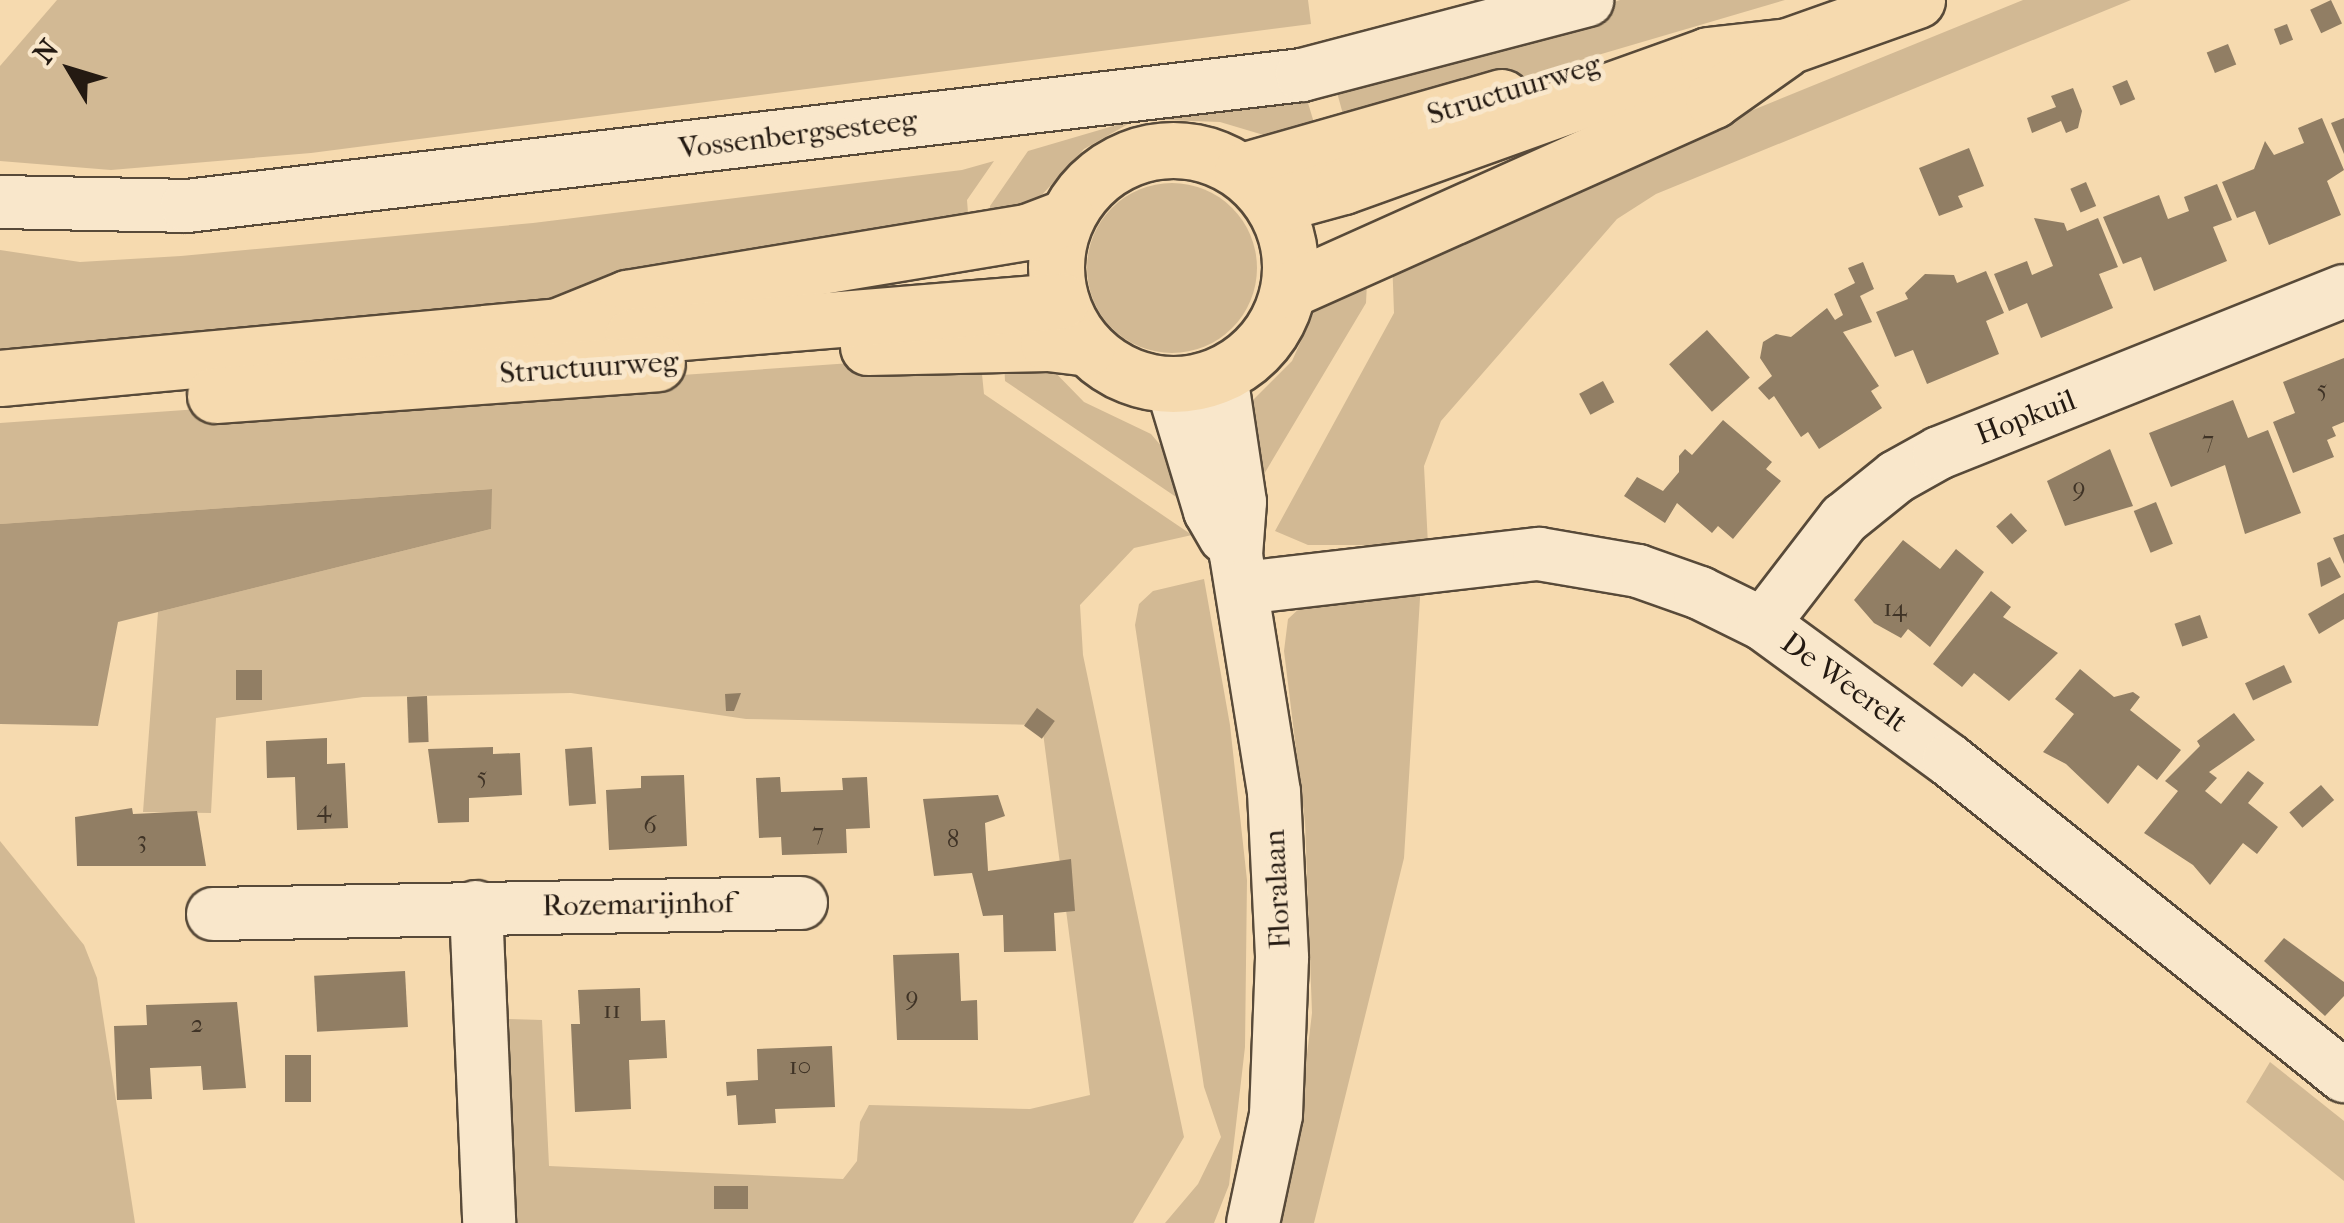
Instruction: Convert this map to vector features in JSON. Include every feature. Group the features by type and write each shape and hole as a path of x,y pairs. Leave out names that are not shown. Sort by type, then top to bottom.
{"main road":[{"name":"Structuurweg","path":"1289,290 1714,100 1788,46 1917,0"},
{"name":"Structuurweg","path":"1258,188 1702,32 1788,46"},
{"path":"1194,152 1258,188 1286,232 1289,290 1265,341 1196,380 1124,374 1086,348 1061,301 1057,250 1066,217 1098,177 1143,153 1194,152"},
{"name":"Structuurweg","path":"559,326 627,298 1028,232 1066,217"},
{"name":"Structuurweg","path":"0,378 96,366 559,326 632,336 1061,301"},
{"name":"Structuurweg","path":"96,366 200,396 888,346 1048,342 1086,348"}],"street":[{"name":"Vossenbergsesteeg","path":"0,202 187,206 1302,74 1586,0"},
{"name":"Hopkuil","path":"1763,624 1844,520 1896,477 1939,452 2344,290"},
{"name":"Floralaan","path":"1196,380 1210,511 1240,572 1274,792 1282,958 1276,1114 1254,1223"},
{"name":"De Weerelt","path":"1240,572 1539,554 1638,571 1763,624 2131,901 2344,1076"},
{"name":"Rozemarijnhof","path":"214,914 801,903"},
{"path":"476,907 489,1223"}],"shaded area":[{"path":"57,0 1308,0 1311,24 311,153 111,170 0,161 0,66"},
{"path":"1620,0 1785,0 1347,129 1335,85 1488,45"},
{"path":"2023,0 2131,0 1656,194 1617,219 1441,421 1424,466 1428,545 1308,545 1275,531 1394,313 1392,257"},
{"path":"1305,93 1318,136 1267,136 1220,122 1137,119"},
{"path":"1137,119 1084,149 1029,209 992,223 990,206 1028,151"},
{"path":"994,161 967,200 969,226 568,301 0,356 0,250 80,262 181,256 533,223 962,170"},
{"path":"1172,183 1205,189 1232,208 1251,235 1257,268 1251,301 1232,328 1205,347 1172,353 1139,347 1112,328 1093,301 1087,268 1093,235 1112,208 1139,189"},
{"path":"1367,283 1366,303 1251,496 1251,402 1292,361 1317,305"},
{"path":"980,354 984,394 1192,535 1134,548 1080,605 1083,655 1184,1137 1133,1223 516,1223 509,1019 542,1020 549,1166 843,1179 857,1161 860,1122 869,1105 1030,1109 1090,1095 1042,725 746,719 571,693 363,697 216,718 211,813 143,812 158,612 491,529 491,489 0,524 0,423"},
{"path":"1004,359 1042,359 1084,402 1151,434 1168,454 1182,501 1005,381"},
{"path":"492,489 491,529 118,622 98,726 0,724 0,524"},
{"path":"1204,579 1230,725 1247,880 1245,1047 1229,1185 1214,1223 1165,1223 1198,1184 1221,1137 1204,1087 1135,625 1139,604 1153,591"},
{"path":"1421,582 1404,858 1314,1223 1280,1223 1295,1155 1312,1013 1305,822 1284,651 1288,619 1318,591"},
{"path":"0,841 84,945 97,978 135,1223 0,1223"},
{"path":"2270,1062 2344,1121 2344,1181 2246,1102"}],"building":[{"path":"2331,0 2342,24 2321,33 2310,10"},
{"path":"2287,24 2293,40 2280,45 2274,29"},
{"path":"2228,44 2236,64 2215,73 2207,53"},
{"path":"2127,80 2135,99 2120,106 2112,86"},
{"path":"2073,88 2082,111 2078,128 2066,133 2061,121 2032,133 2027,118 2056,107 2051,96"},
{"path":"2322,118 2344,170 2327,181 2341,215 2269,245 2255,211 2237,218 2222,182 2254,169 2265,141 2274,155 2304,143 2298,128"},
{"path":"2344,118 2344,154 2331,123"},
{"path":"1969,148 1984,186 1958,196 1963,207 1939,216 1919,168"},
{"path":"2086,182 2096,206 2081,213 2070,189"},
{"path":"2217,184 2232,220 2213,227 2227,261 2154,291 2141,257 2123,264 2103,217 2159,195 2168,219 2189,211 2184,197"},
{"path":"2034,218 2064,223 2067,231 2098,218 2118,267 2099,274 2113,308 2041,338 2027,303 2009,311 1994,274 2027,261 2032,275 2053,266"},
{"path":"1863,262 1874,289 1860,296 1872,322 1843,332 1879,386 1871,391 1882,408 1819,449 1808,432 1801,437 1774,396 1769,400 1758,388 1772,376 1760,358 1763,342 1776,334 1791,337 1827,308 1835,320 1843,315 1834,294 1855,283 1848,268"},
{"path":"1986,271 2004,313 1986,321 1999,354 1927,384 1913,350 1895,357 1876,312 1908,299 1905,293 1925,274 1954,275 1957,283"},
{"path":"1707,330 1750,378 1712,412 1669,364"},
{"path":"2344,358 2344,422 2332,427 2336,436 2327,440 2334,457 2293,473 2273,422 2295,413 2283,382"},
{"path":"1603,381 1614,402 1590,415 1579,394"},
{"path":"2233,400 2248,438 2268,430 2301,513 2245,534 2225,465 2171,487 2149,433"},
{"path":"1723,420 1772,462 1766,469 1781,481 1733,539 1718,526 1712,533 1677,503 1665,523 1624,496 1637,477 1663,491 1679,472 1679,456 1685,449 1692,455"},
{"path":"2110,449 2133,506 2065,526 2047,481"},
{"path":"2156,502 2173,544 2151,553 2134,511"},
{"path":"2011,513 2027,531 2012,544 1996,526"},
{"path":"2344,534 2344,564 2333,538"},
{"path":"1903,540 1940,569 1956,549 1984,572 1930,647 1908,629 1901,638 1874,623 1854,600"},
{"path":"2330,557 2341,577 2321,587 2317,563"},
{"path":"1991,591 2011,607 2003,617 2058,653 2009,701 1974,673 1962,687 1933,664"},
{"path":"2344,593 2344,619 2319,634 2308,614"},
{"path":"2200,615 2208,638 2182,646 2174,624"},
{"path":"2284,665 2292,682 2253,700 2245,683"},
{"path":"2080,669 2114,697 2133,692 2140,697 2130,710 2181,750 2157,780 2138,765 2108,804 2066,764 2043,752 2074,714 2055,699"},
{"path":"236,670 262,670 262,700 236,700"},
{"path":"741,693 734,711 726,711 725,694"},
{"path":"427,696 429,742 409,743 407,697"},
{"path":"1037,708 1055,721 1042,739 1024,726"},
{"path":"2234,713 2255,740 2209,772 2217,778 2205,791 2221,804 2248,771 2264,783 2248,803 2278,827 2257,854 2243,843 2210,885 2193,865 2144,833 2178,791 2165,781 2200,746 2197,741"},
{"path":"327,738 327,764 345,763 348,828 297,830 295,777 267,778 266,741"},
{"path":"493,747 493,754 520,753 522,795 469,798 469,822 438,823 428,749"},
{"path":"592,747 596,804 569,806 565,749"},
{"path":"684,775 687,846 609,850 606,790 641,788 641,776"},
{"path":"780,777 781,792 843,790 842,778 867,777 870,828 846,829 847,853 782,855 781,837 759,838 756,778"},
{"path":"2321,785 2334,800 2302,828 2289,813"},
{"path":"998,795 1005,816 985,823 988,871 1071,859 1075,911 1054,913 1056,951 1004,952 1003,915 983,916 972,873 934,876 923,799"},
{"path":"132,808 133,814 197,811 206,866 77,866 75,817"},
{"path":"2284,938 2344,982 2344,996 2325,1016 2264,961"},
{"path":"959,953 961,1001 977,1000 978,1040 897,1040 893,955"},
{"path":"405,971 408,1027 317,1032 314,976"},
{"path":"640,988 641,1021 665,1020 667,1058 629,1060 631,1109 575,1112 571,1024 580,1024 578,990"},
{"path":"237,1002 246,1088 203,1090 201,1066 150,1068 152,1099 117,1100 114,1026 147,1025 146,1005"},
{"path":"832,1046 835,1107 775,1109 776,1123 738,1125 736,1095 727,1096 726,1082 758,1080 757,1049"},
{"path":"285,1055 311,1055 311,1102 285,1102"},
{"path":"714,1186 748,1186 748,1209 714,1209"}]}
